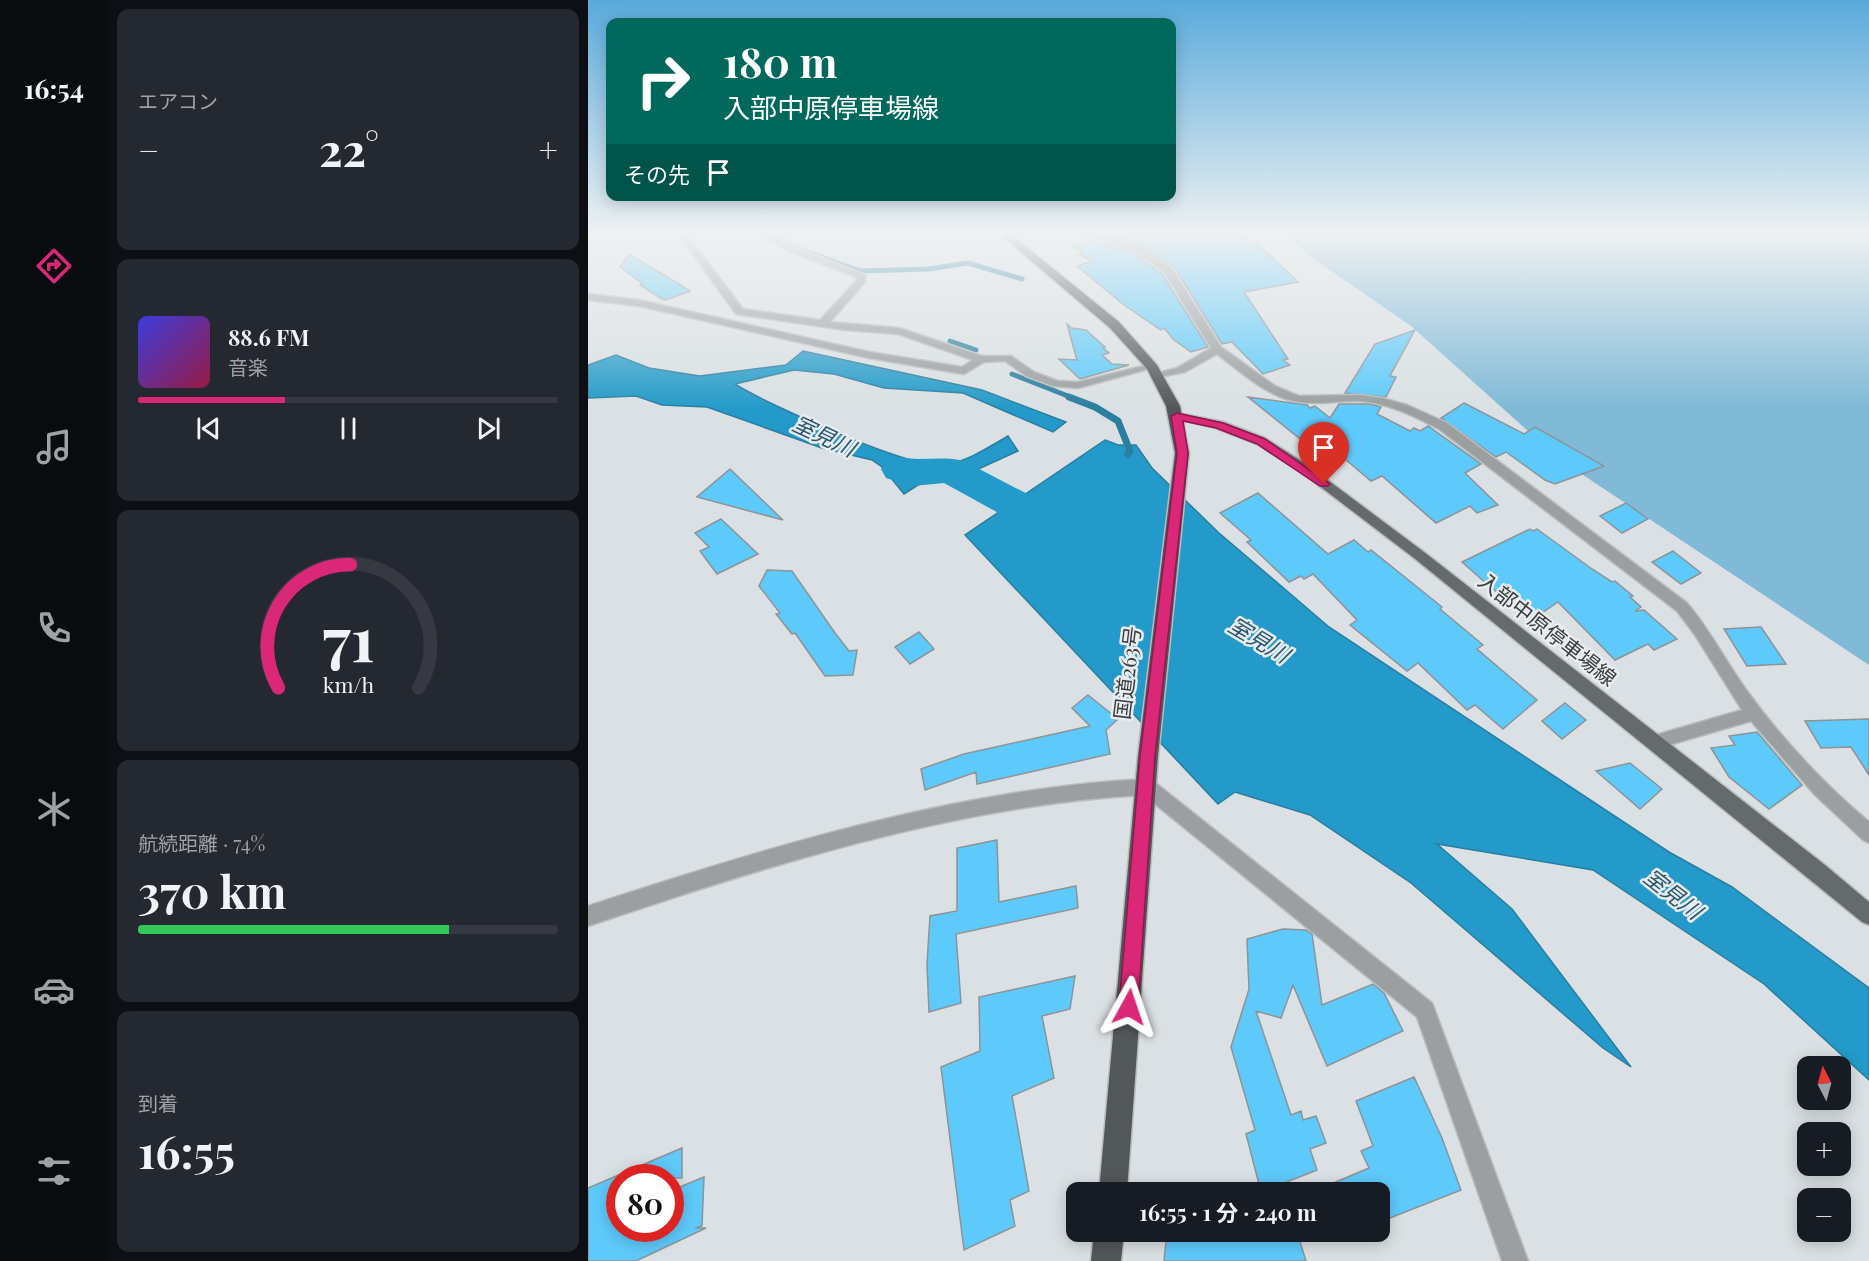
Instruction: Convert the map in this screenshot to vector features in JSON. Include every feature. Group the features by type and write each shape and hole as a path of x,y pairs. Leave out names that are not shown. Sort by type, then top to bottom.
{"highway":[{"name":"国道263号","path":"1071,291 1112,324 1154,372 1167,391 1177,416 1182,453 1148,756 1114,1182"},
{"path":"1106,1261 1108,1242"}],"main road":[{"name":"入部中原停車場線","path":"1177,416 1219,425 1261,441 1305,469 1419,555 1869,915"}],"street":[{"path":"724,291 740,312 764,317 782,316 845,327 899,331 981,358 1007,358 1030,374 1057,384 1078,385 1154,372 1181,370 1217,349"},
{"path":"824,322 852,291"},
{"path":"1181,291 1217,349 1264,383 1290,397 1304,400 1362,398 1411,410 1443,426 1682,607 1695,621 1755,713 1835,805 1869,834"},
{"path":"588,297 649,305 869,355 964,370 981,358"},
{"path":"1655,742 1755,713"},
{"path":"588,916 681,884 881,829 1043,798 1110,788 1147,787 1425,1010 1515,1261"}],"shaded area":[{"path":"1360,291 1869,291 1869,665 1559,459 1411,326"}],"water":[{"path":"803,351 982,390 1066,422 1053,432 963,393 884,388 834,374 794,370 735,384 776,406 839,434 928,464 945,465 962,460 1008,436 1018,451 948,483 929,478 904,494 882,467 872,460 822,448 707,407 662,405 636,396 588,398 588,365 616,355 649,368 700,376 786,365"},
{"path":"1105,440 1118,445 1136,445 1152,468 1219,533 1329,627 1669,852 1732,887 1869,988 1869,1080 1851,1064 1851,1056 1843,1056 1764,984 1593,870 1437,844 1512,909 1631,1067 1603,1048 1411,883 1310,815 1235,792 1218,804 965,535"}],"building":[{"path":"649,291 690,291 666,300"},
{"path":"1107,291 1173,291 1208,347 1191,352 1174,340 1164,328 1161,330"},
{"path":"1189,291 1250,291 1244,292 1288,359 1283,360 1290,365 1263,374 1232,342 1222,344"},
{"path":"1067,324 1072,328 1086,330 1105,347 1103,348 1109,353 1102,355 1112,364 1129,365 1080,379 1059,359 1077,360"},
{"path":"1415,330 1390,376 1396,377 1386,397 1345,393 1375,344"},
{"path":"1248,397 1307,405 1310,408 1315,406 1330,418 1339,404 1370,404 1381,407 1377,414 1410,431 1414,428 1420,431 1428,426 1481,464 1465,473 1498,505 1477,513 1470,506 1436,523 1382,476 1371,481 1345,459 1329,465 1306,441 1304,442"},
{"path":"1464,403 1524,434 1535,427 1604,466 1555,484 1545,480 1506,452 1496,457 1441,418"},
{"path":"730,469 783,520 697,497"},
{"path":"1258,493 1328,554 1354,540 1368,552 1371,550 1442,607 1440,609 1483,645 1477,649 1537,700 1503,729 1475,705 1467,710 1418,663 1407,671 1350,625 1357,620 1313,574 1304,579 1301,576 1289,582 1247,542 1251,540 1220,513"},
{"path":"1626,503 1648,519 1622,533 1600,516"},
{"path":"721,519 758,554 717,574 700,551 709,547 695,533"},
{"path":"1530,529 1533,531 1537,529 1592,569 1612,582 1615,581 1633,596 1630,597 1641,607 1635,611 1644,610 1677,639 1654,650 1648,644 1615,660 1558,602 1533,619 1489,586 1462,562"},
{"path":"1673,551 1701,573 1681,584 1652,562"},
{"path":"767,570 792,571 849,651 857,650 853,675 825,676 795,633 792,634 776,614 780,613 759,586"},
{"path":"1761,627 1786,664 1747,666 1724,629"},
{"path":"919,632 934,649 910,664 895,647"},
{"path":"1088,695 1118,719 1106,730 1110,754 977,784 976,772 925,790 921,769 964,754 1090,726 1072,708"},
{"path":"1565,703 1586,720 1562,739 1542,721"},
{"path":"1869,719 1869,775 1851,747 1821,748 1805,721"},
{"path":"1757,732 1802,785 1769,809 1729,777 1711,748 1735,745 1729,736"},
{"path":"1630,763 1662,789 1640,809 1596,771"},
{"path":"997,840 999,902 1076,886 1078,908 956,934 961,1003 929,1012 927,964 930,916 957,911 957,848"},
{"path":"1283,929 1306,930 1312,934 1322,1005 1373,984 1384,993 1403,1031 1327,1066 1293,985 1281,1018 1256,1011 1291,1115 1301,1111 1303,1120 1316,1116 1326,1143 1310,1149 1317,1170 1286,1182 1258,1182 1246,1134 1255,1130 1231,1047 1249,989 1247,939"},
{"path":"1075,976 1070,1009 1042,1016 1054,1078 1012,1096 1029,1191 1010,1200 1015,1226 964,1250 941,1067 980,1051 979,997"},
{"path":"1414,1077 1442,1138 1461,1190 1390,1218 1390,1182 1336,1182 1369,1168 1361,1151 1373,1146 1356,1101"},
{"path":"682,1148 682,1164 644,1164"},
{"path":"704,1177 702,1226 695,1228 706,1228 684,1238 684,1185"},
{"path":"606,1180 606,1242 676,1242 636,1261 588,1261 588,1188"},
{"path":"1166,1242 1300,1242 1306,1261 1164,1261"}],"waterway":[{"path":"950,341 976,350"},
{"path":"1012,374 1073,398"},
{"path":"1069,397 1095,407 1118,421 1130,451 1128,454"},
{"name":"室見川","path":"900,469 913,473 950,470 1068,533"}],"route":[{"path":"1129,1007 1148,756 1182,453 1177,416 1219,425 1261,441 1324,484"}]}
